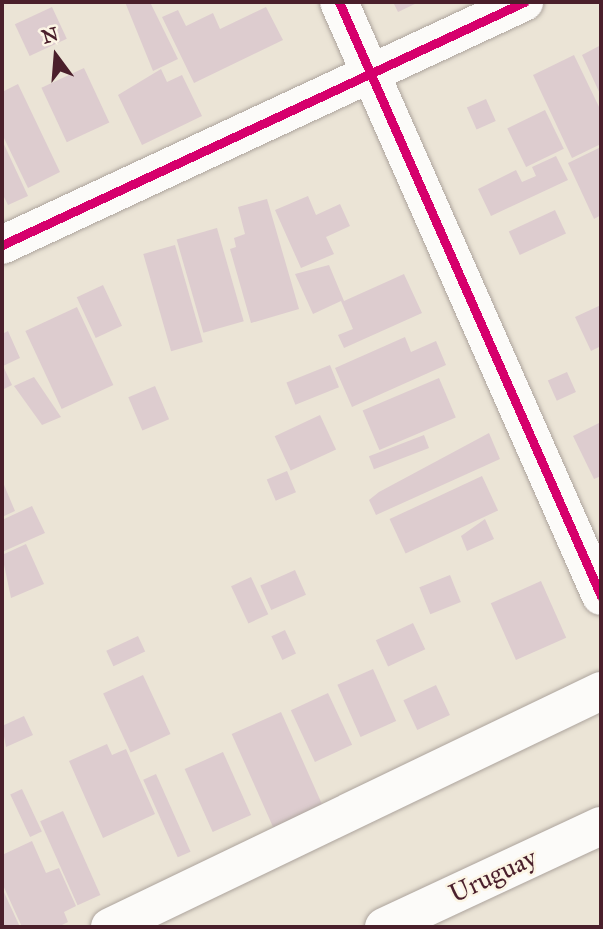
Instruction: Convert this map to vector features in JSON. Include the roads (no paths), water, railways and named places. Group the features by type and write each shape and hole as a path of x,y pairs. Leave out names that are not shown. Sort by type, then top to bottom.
{"street":[{"path":"339,2 601,596"},
{"path":"2,245 524,2"},
{"path":"110,927 601,691"},
{"name":"Uruguay","path":"384,927 601,826"}]}
